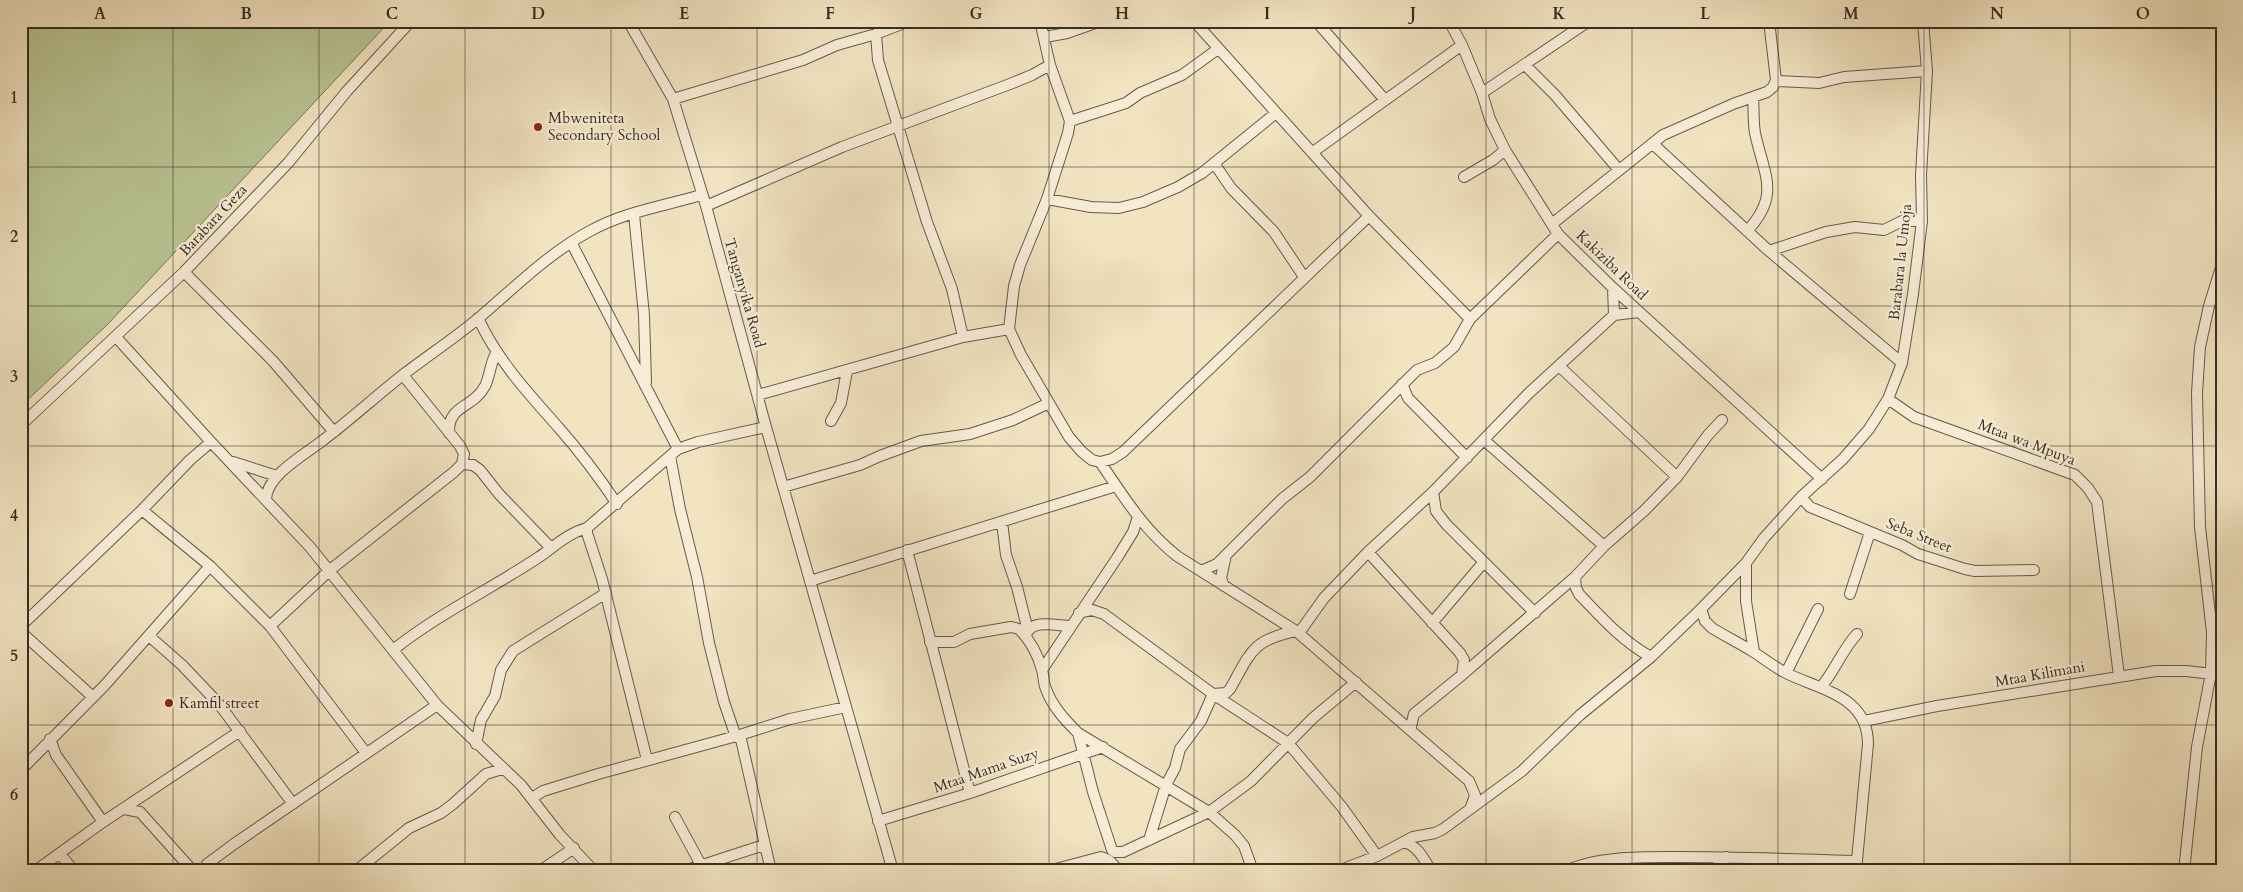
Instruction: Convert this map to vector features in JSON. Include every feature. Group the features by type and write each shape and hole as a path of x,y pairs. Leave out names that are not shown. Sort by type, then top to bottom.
{"street":[{"name":"Barabara Geza","path":"21,425 184,272 288,163 347,91 411,21"},
{"name":"Tanganyika Road","path":"628,21 673,99 706,206 766,427 893,871"},
{"path":"673,99 803,60 837,45 876,34 909,21"},
{"path":"1040,21 1046,37 1050,65 1070,120 1068,133 1047,199 1020,265 1014,286 1009,329 1021,355 1069,437 1092,460 1100,462 1112,459 1123,452 1368,216"},
{"path":"1046,37 1067,34 1101,21"},
{"path":"1194,21 1313,152 1368,216 1470,319"},
{"path":"1316,21 1385,100"},
{"name":"Kakiziba Road","path":"1450,21 1482,93 1490,119 1505,150 1558,234 1613,288 1822,479"},
{"path":"1482,93 1589,21"},
{"path":"1552,224 1663,135 1733,104 1767,92 1773,87 1776,81 1769,21"},
{"name":"Barabara la Umoja","path":"1338,871 1377,856 1413,837 1424,836 1443,829 1522,771 1580,716 1651,657 1701,610 1746,563 1764,538 1801,497 1843,459 1869,429 1888,399 1902,363 1914,294 1922,221 1926,71 1923,21"},
{"path":"876,34 878,60 928,222 950,283 963,337"},
{"path":"1313,152 1462,45"},
{"path":"1070,120 1126,103 1140,94 1182,75 1218,49"},
{"path":"706,206 842,147 1032,75 1050,65"},
{"path":"1525,65 1555,95 1619,170"},
{"path":"1776,81 1819,83 1844,77 1926,71"},
{"path":"1747,231 1763,213 1768,184 1755,131 1753,98"},
{"path":"1047,199 1091,207 1127,206 1143,202 1178,187 1202,173 1276,113"},
{"path":"1653,144 1769,251 1902,363"},
{"path":"1464,177 1493,160 1505,150"},
{"path":"1214,162 1231,188 1274,232 1304,277"},
{"path":"266,499 268,487 277,476 572,242 612,220 702,195"},
{"path":"634,214 644,315 646,386"},
{"path":"1769,251 1826,232 1856,227 1884,230 1902,221 1922,221"},
{"path":"1201,571 1217,564 1282,499 1310,477 1417,370 1434,363 1454,347 1470,319 1558,234"},
{"path":"572,242 678,449"},
{"path":"2184,871 2197,747 2211,673 2212,632 2200,527 2197,394 2200,347 2209,306 2222,264"},
{"path":"184,272 273,361 334,432"},
{"path":"1613,288 1614,315"},
{"path":"1213,694 1226,693 1230,689 1250,654 1263,641 1276,635 1297,632 1324,598 1368,552 1433,492 1528,393 1614,315 1639,312"},
{"path":"478,318 496,353 524,390 596,473 617,504"},
{"path":"758,395 963,337 1009,329"},
{"path":"116,337 330,570 437,705 502,769 521,785 560,834 594,871"},
{"path":"449,433 449,422 453,414 470,403 485,387 491,363 496,353"},
{"path":"1559,366 1677,477"},
{"path":"831,421 841,403 848,370"},
{"path":"270,626 330,570 462,464 464,454 403,375"},
{"path":"1402,384 1408,398 1467,458"},
{"name":"Mtaa wa Mpuya","path":"1888,399 1914,416 2075,475 2088,488 2097,502 2119,676"},
{"path":"783,486 860,465 922,442 970,434 1014,420 1049,403"},
{"path":"1397,719 1414,714 1575,577 1604,546 1644,511 1677,477 1708,435 1722,420"},
{"path":"393,650 414,632 551,548 566,536 588,528 678,449 698,442 766,427"},
{"path":"1484,440 1604,546"},
{"path":"21,626 142,510 190,460 211,442"},
{"path":"670,456 680,509 697,577 709,644 724,702 738,736 772,871"},
{"path":"228,459 277,476"},
{"path":"1100,462 1138,517 1160,542 1201,571 1297,632 1356,682 1469,781 1475,795 1471,807"},
{"path":"462,464 473,465 480,470 505,500 551,548"},
{"path":"810,581 1116,486"},
{"path":"1433,492 1436,511 1483,563 1535,613"},
{"name":"Seba Street","path":"1801,497 1810,507 1918,554 1975,571 2034,570"},
{"path":"142,510 210,566 270,626 366,753"},
{"path":"1042,670 1133,532 1138,517"},
{"path":"1002,522 1006,555 1017,587 1027,633 1042,670 1044,686 1050,699 1078,732 1209,812 1235,835 1244,846 1254,871"},
{"path":"588,528 588,538 606,593 647,760"},
{"path":"1850,594 1870,532"},
{"path":"907,550 970,793"},
{"path":"1368,552 1464,660 1462,675"},
{"path":"1224,586 1221,578 1226,555"},
{"path":"1432,623 1483,563"},
{"path":"1746,563 1746,601 1754,652"},
{"path":"21,770 93,697 210,566"},
{"path":"1575,577 1576,588 1579,594 1620,636 1651,657"},
{"path":"1095,589 1097,602 1104,614"},
{"path":"476,744 481,720 495,696 501,670 508,656 513,651 606,593"},
{"path":"1786,673 1818,609"},
{"path":"1078,613 1092,610 1104,614 1213,694 1288,743 1342,807 1377,856"},
{"path":"1566,871 1591,862 1640,858 1726,857 1856,866 1868,744 1868,730 1864,720 1859,712 1843,698 1822,687 1786,673 1712,628 1701,610"},
{"path":"1027,633 1033,627 1051,624 1070,626"},
{"path":"930,642 954,642 982,631 1011,627 1027,633"},
{"path":"21,632 93,697"},
{"path":"1822,687 1845,647 1856,634"},
{"path":"149,636 202,685 240,732 293,804"},
{"name":"Mtaa Kilimani","path":"1864,720 1937,706 2156,671 2222,675"},
{"path":"1078,732 1082,753 1112,850 1123,852 1209,812 1250,781 1288,743 1356,682"},
{"path":"1149,840 1166,785 1175,768 1180,749 1201,721 1213,694"},
{"path":"141,797 138,806 140,812 190,867 206,868 293,804 437,705"},
{"path":"532,798 543,792 647,760 738,736 790,719 846,707"},
{"path":"1410,730 1414,714"},
{"path":"35,871 103,822 240,732"},
{"path":"50,739 56,755 103,822"},
{"name":"Mtaa Mama Suzy","path":"878,821 970,793 1103,747"},
{"path":"356,871 409,828 441,813 486,774 502,769"},
{"path":"124,809 140,812"},
{"path":"675,817 701,865"},
{"path":"1419,851 1424,836"},
{"path":"1404,842 1411,844 1419,851 1432,871"},
{"path":"684,871 764,844"},
{"path":"540,871 574,848"},
{"path":"60,854 74,871"},
{"path":"1048,871 1101,857 1114,864 1118,871"},
{"path":"1713,871 1726,857"}],"green space":[{"path":"21,21 390,21 108,324 21,406"}],"place":[{"name":"Mbweniteta Secondary School","path":"538,127"},
{"name":"Kamfil street","path":"169,703"}]}
